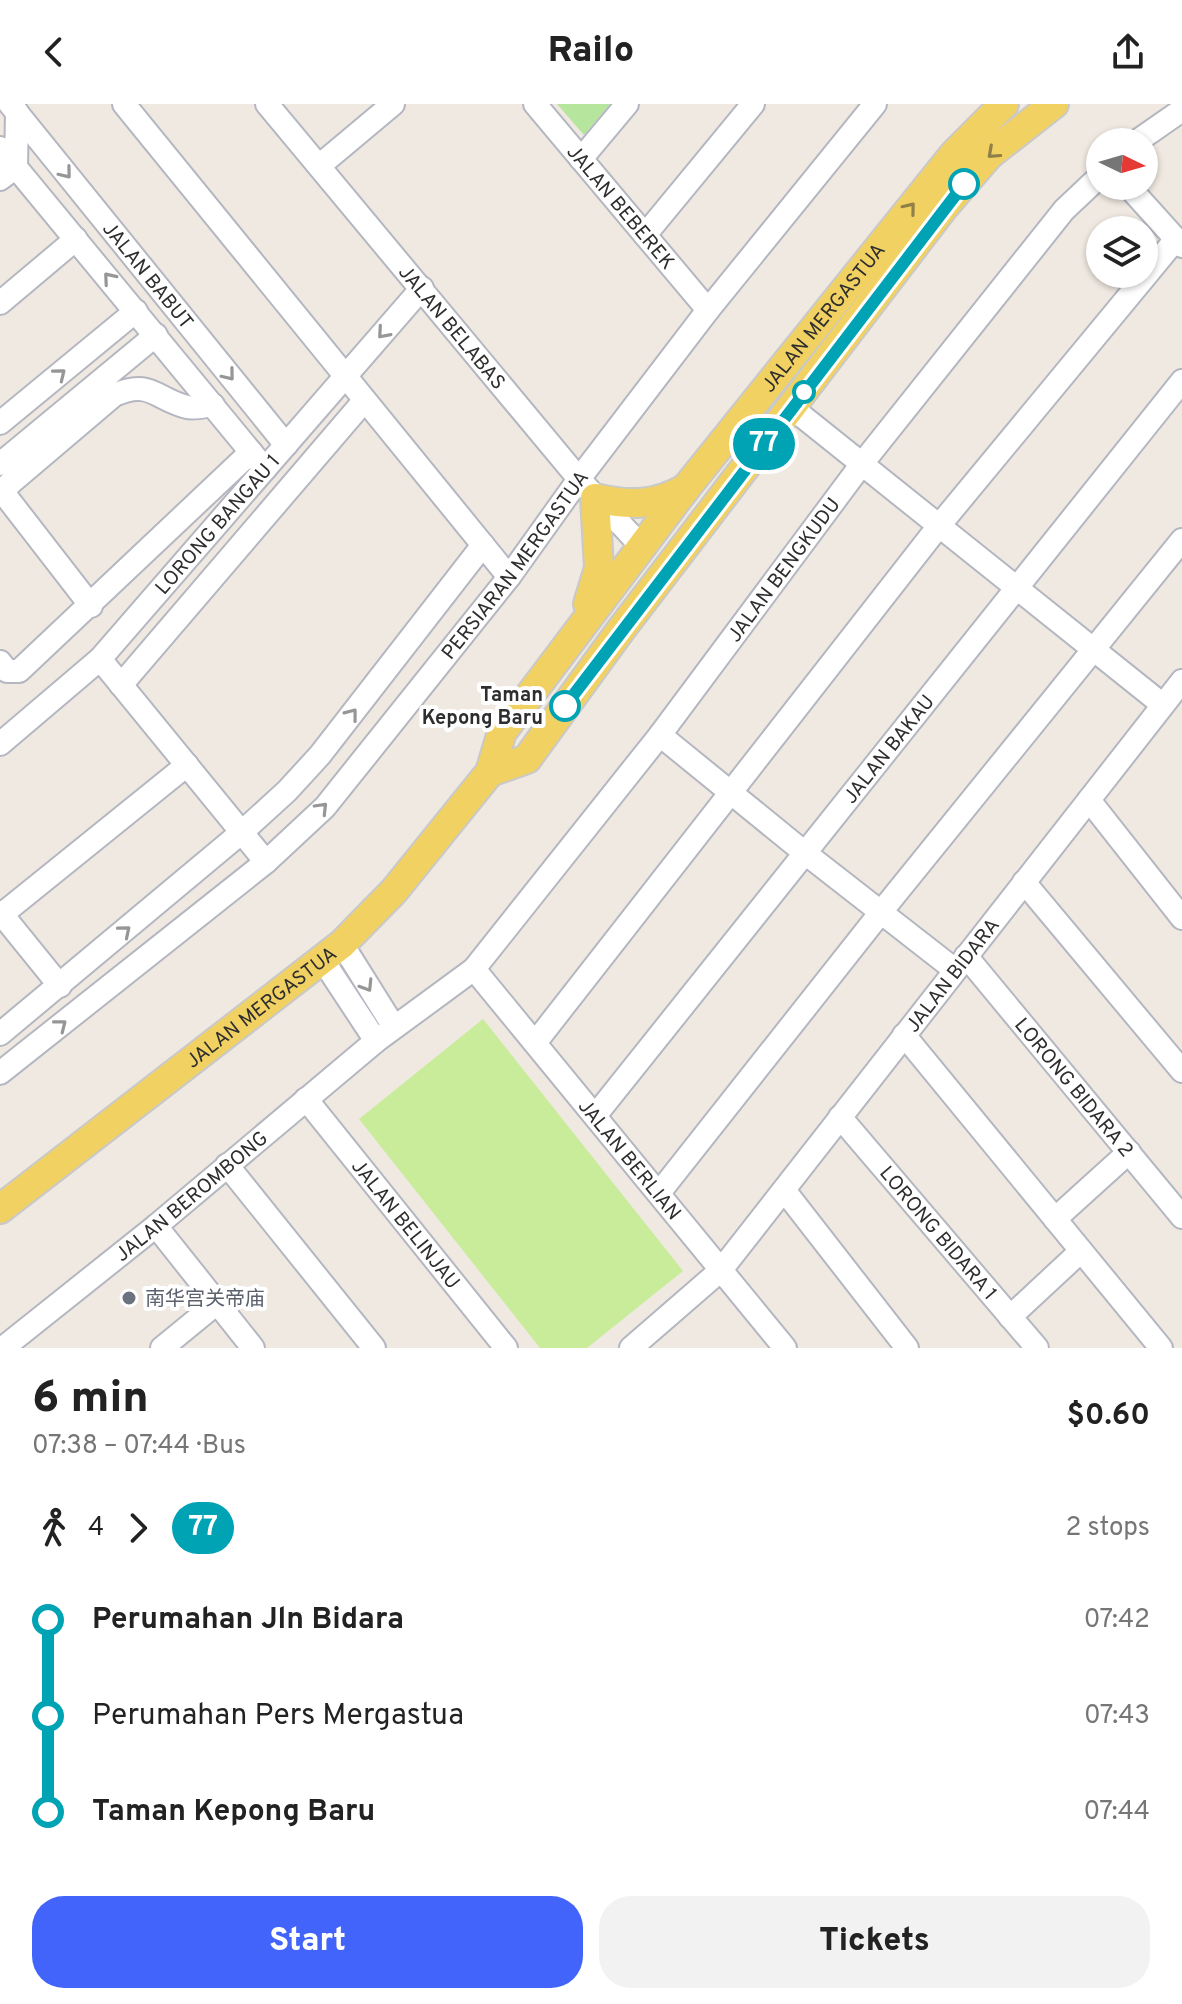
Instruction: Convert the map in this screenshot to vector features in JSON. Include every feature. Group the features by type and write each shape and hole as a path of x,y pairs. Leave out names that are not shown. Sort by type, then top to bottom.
{"main road":[{"name":"JALAN MERGASTUA","path":"0,1209 332,952 394,891 490,772 502,732 641,546 954,154 1004,104"},
{"name":"JALAN MERGASTUA","path":"490,772 527,759 620,631 944,207 989,155 1054,104"},
{"path":"587,489 621,504 639,504 656,502 686,488"},
{"path":"574,634 594,590 599,568 587,489"},
{"path":"620,631 639,578 641,546 675,542 695,534"}],"street":[{"path":"124,104 509,577"},
{"name":"JALAN BELABAS","path":"267,104 587,489 641,546"},
{"path":"319,166 393,104"},
{"name":"JALAN BEBEREK","path":"535,104 708,310"},
{"path":"581,159 627,104"},
{"path":"645,235 753,104"},
{"name":"PERSIARAN MERGASTUA","path":"0,1073 266,862 325,807 509,577 587,489 708,310 875,104"},
{"path":"1156,128 1182,110"},
{"path":"8,173 13,111"},
{"name":"JALAN BABUT","path":"13,111 286,445"},
{"name":"JALAN BABUT","path":"0,148 8,173 76,239 258,460"},
{"name":"JALAN BENGKUDU","path":"474,969 660,735 861,465 1064,210 1086,189"},
{"path":"535,1043 938,527 1179,242 1141,200"},
{"path":"0,303 76,239"},
{"name":"LORONG BANGAU 1","path":"0,744 100,659 258,460 286,445 422,288"},
{"path":"0,423 136,311"},
{"path":"0,464 156,335"},
{"name":"JALAN BAKAU","path":"595,1116 1182,381"},
{"path":"91,606 6,507 8,485 114,395 130,388 155,392 188,408 213,405"},
{"path":"121,685 364,401"},
{"path":"792,408 1163,705"},
{"path":"0,662 7,671 19,671 258,460"},
{"path":"659,1193 1182,540"},
{"path":"0,1034 287,791 320,755 483,545"},
{"path":"100,659 266,862"},
{"name":"JALAN BIDARA","path":"638,1346 721,1270 1182,681"},
{"name":"LORONG BIDARA 2","path":"660,735 881,912 961,963 1129,1152 1182,1217"},
{"path":"60,986 1,914 187,765"},
{"path":"1089,800 1182,918"},
{"path":"1024,882 1182,1071"},
{"path":"332,952 385,1034"},
{"name":"JALAN BEROMBONG","path":"3,1348 156,1226 385,1034 474,969"},
{"name":"JALAN BERLIAN","path":"474,969 785,1348"},
{"path":"904,1035 1161,1348"},
{"name":"JALAN BELINJAU","path":"306,1099 504,1347"},
{"name":"LORONG BIDARA 1","path":"840,1117 1010,1317 1031,1346"},
{"path":"1055,1219 1129,1152"},
{"path":"227,1165 374,1348"},
{"path":"784,1190 907,1348"},
{"path":"156,1226 253,1348"},
{"path":"1010,1317 1081,1251"},
{"path":"162,1348 217,1303"}],"green space":[{"path":"557,104 610,104 584,135"},
{"path":"483,1019 683,1271 587,1348 540,1348 359,1119"}],"bus line":[{"name":"77","path":"565,706 964,184"}],"place":[{"name":"Taman Kepong Baru","path":"565,706"},
{"name":"南华宫关帝庙","path":"129,1298"}]}
